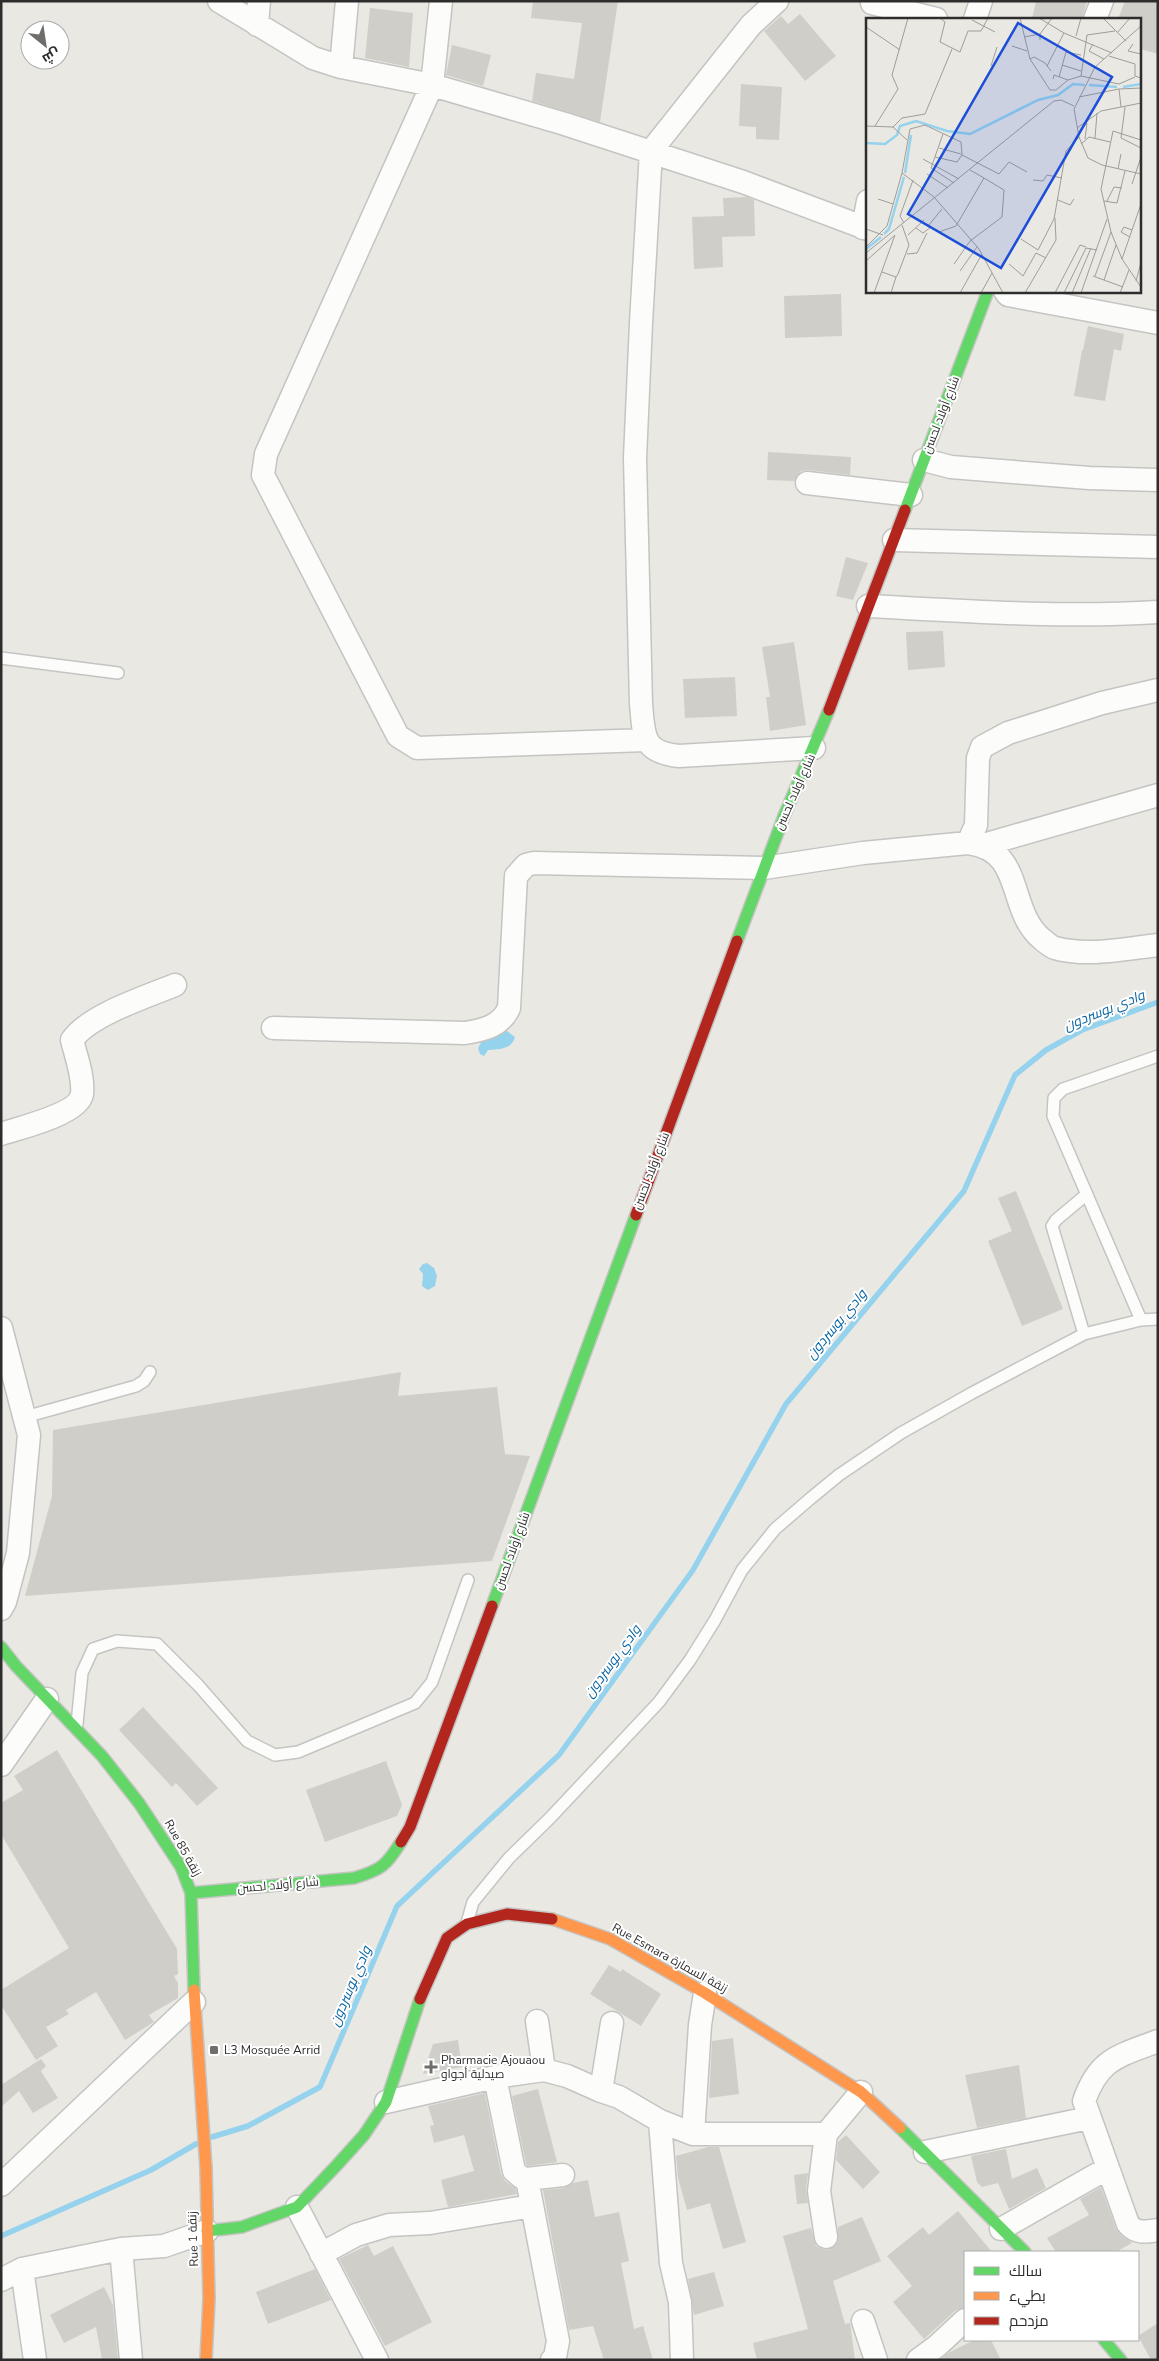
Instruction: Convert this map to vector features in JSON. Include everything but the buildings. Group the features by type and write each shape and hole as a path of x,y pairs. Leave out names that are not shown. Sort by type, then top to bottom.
{"street":[{"path":"219,1 313,58 340,67 432,85 651,151 744,182 865,228"},
{"path":"257,24 259,1"},
{"path":"340,67 347,1"},
{"path":"442,1 432,85 266,454 263,475 398,736 417,748 646,740"},
{"path":"777,1 751,25 651,151 640,323 635,458 641,704 646,740 662,754 679,756 814,748"},
{"path":"975,18 981,1"},
{"path":"1095,18 1102,1"},
{"path":"868,2 901,14 929,18"},
{"name":"شارع أولاد لحسن","path":"191,1893 354,1878 377,1871 390,1859 410,1827 764,868 784,816 814,748 988,292"},
{"path":"1006,292 1008,295 1158,323"},
{"path":"924,460 961,467 1089,478 1158,480"},
{"path":"808,483 911,495"},
{"path":"894,540 1158,547"},
{"path":"868,606 954,611 1158,612"},
{"path":"976,844 978,758 982,747 1008,733 1102,703 1158,690"},
{"path":"273,1028 465,1033 482,1030 496,1024 505,1016 509,1008 514,885 516,876 526,864 764,868 863,853 976,844 1158,795"},
{"path":"976,844 992,850 1002,859 1009,870 1026,917 1038,936 1053,948 1096,952 1158,945"},
{"path":"1,1134 56,1115 77,1104 82,1094 81,1080 72,1040 79,1030 93,1021 175,985"},
{"path":"1,1328 29,1435 18,1553 5,1602 1,1609"},
{"name":"Rue 85 زنقة","path":"1,1647 47,1699 102,1756 139,1803 181,1867 191,1893 194,2002 202,2118"},
{"path":"1,1765 47,1699"},
{"name":"Rue Esmara زنقة السمارة","path":"207,2231 242,2227 263,2221 297,2207 364,2135 386,2102 424,1986 438,1952 447,1938 467,1924 506,1914 553,1919 610,1938 705,1993 861,2092 925,2152 1024,2251"},
{"path":"693,2134 700,2026 705,1993"},
{"path":"1,2185 194,2002"},
{"path":"537,2021 544,2070"},
{"path":"601,2092 612,2023"},
{"path":"1158,2042 1122,2054 1102,2067 1091,2080 1084,2101 1128,2224 1133,2230 1140,2232 1158,2230"},
{"path":"386,2102 495,2078 544,2070 567,2076 601,2092 619,2097 660,2121 693,2134 826,2134"},
{"path":"495,2078 514,2171 527,2179 563,2175"},
{"path":"826,2237 819,2191 826,2134 861,2092"},
{"name":"Rue زنقة 1","path":"202,2118 206,2168 209,2299 206,2360"},
{"path":"925,2152 1089,2118"},
{"path":"660,2121 671,2263 680,2302 682,2360"},
{"path":"1001,2229 1108,2168"},
{"path":"527,2179 558,2341 555,2357 552,2360"},
{"path":"321,2254 356,2235 389,2225 430,2223 532,2206"},
{"path":"297,2207 377,2360"},
{"path":"1,2280 22,2269 121,2250 164,2246 207,2231"},
{"path":"121,2250 131,2360"},
{"path":"22,2269 35,2360"},
{"path":"863,2321 876,2360"},
{"path":"918,2360 937,2346 964,2321"}],"lane":[{"path":"1,658 118,673"},
{"path":"1141,1320 1053,1116 1054,1098 1063,1089 1158,1056"},
{"path":"1084,1334 1052,1226 1056,1220 1087,1194"},
{"path":"467,1924 473,1902 508,1858 550,1818 659,1702 695,1652 742,1570 775,1530 839,1475 902,1433 972,1393 1084,1334 1141,1320 1158,1319"},
{"path":"25,1417 136,1386 144,1381 150,1372"},
{"path":"76,1729 82,1673 92,1649 117,1641 157,1644 247,1741 275,1755 298,1752 415,1703 432,1682 468,1580"}],"water":[{"path":"507,1031 515,1037 508,1047 488,1050 484,1056 480,1054 478,1048 481,1043 479,1040 484,1035 496,1037 502,1032"},
{"path":"427,1263 434,1268 437,1276 435,1286 428,1290 422,1286 423,1274 419,1269 423,1264"}],"waterway":[{"name":"وادي بوسردون","path":"212,2137 248,2126 320,2087 397,1906 559,1755 693,1570 786,1404 964,1191 1015,1075 1046,1050 1082,1030 1158,1002"},
{"name":"وادي بوسردون","path":"1,2236 151,2170 196,2144"}],"traffic: fast":[{"path":"905,510 988,292"},
{"path":"737,941 784,816 829,710"},
{"path":"492,1606 636,1215"},
{"path":"1,1647 16,1666 102,1756 139,1803 181,1867 191,1893 194,1990"},
{"path":"191,1893 354,1878 382,1866 401,1842"},
{"path":"207,2231 242,2227 297,2207 337,2165 364,2135 386,2102 420,1999"},
{"path":"900,2128 1024,2251"},
{"path":"1105,2341 1121,2360"}],"traffic: slow":[{"path":"552,1919 610,1939 705,1993 861,2092 900,2128"},
{"path":"194,1990 206,2168 209,2299 206,2360"}],"traffic: jam":[{"path":"829,710 905,510"},
{"path":"636,1215 737,941"},
{"path":"401,1842 410,1827 492,1606"},
{"path":"420,1999 447,1938 467,1924 507,1914 552,1919"}],"place":[{"name":"L3 Mosquée Arrid","path":"214,2050"},
{"name":"Pharmacie Ajouaou صيدلية أجواو","path":"431,2067"}]}
